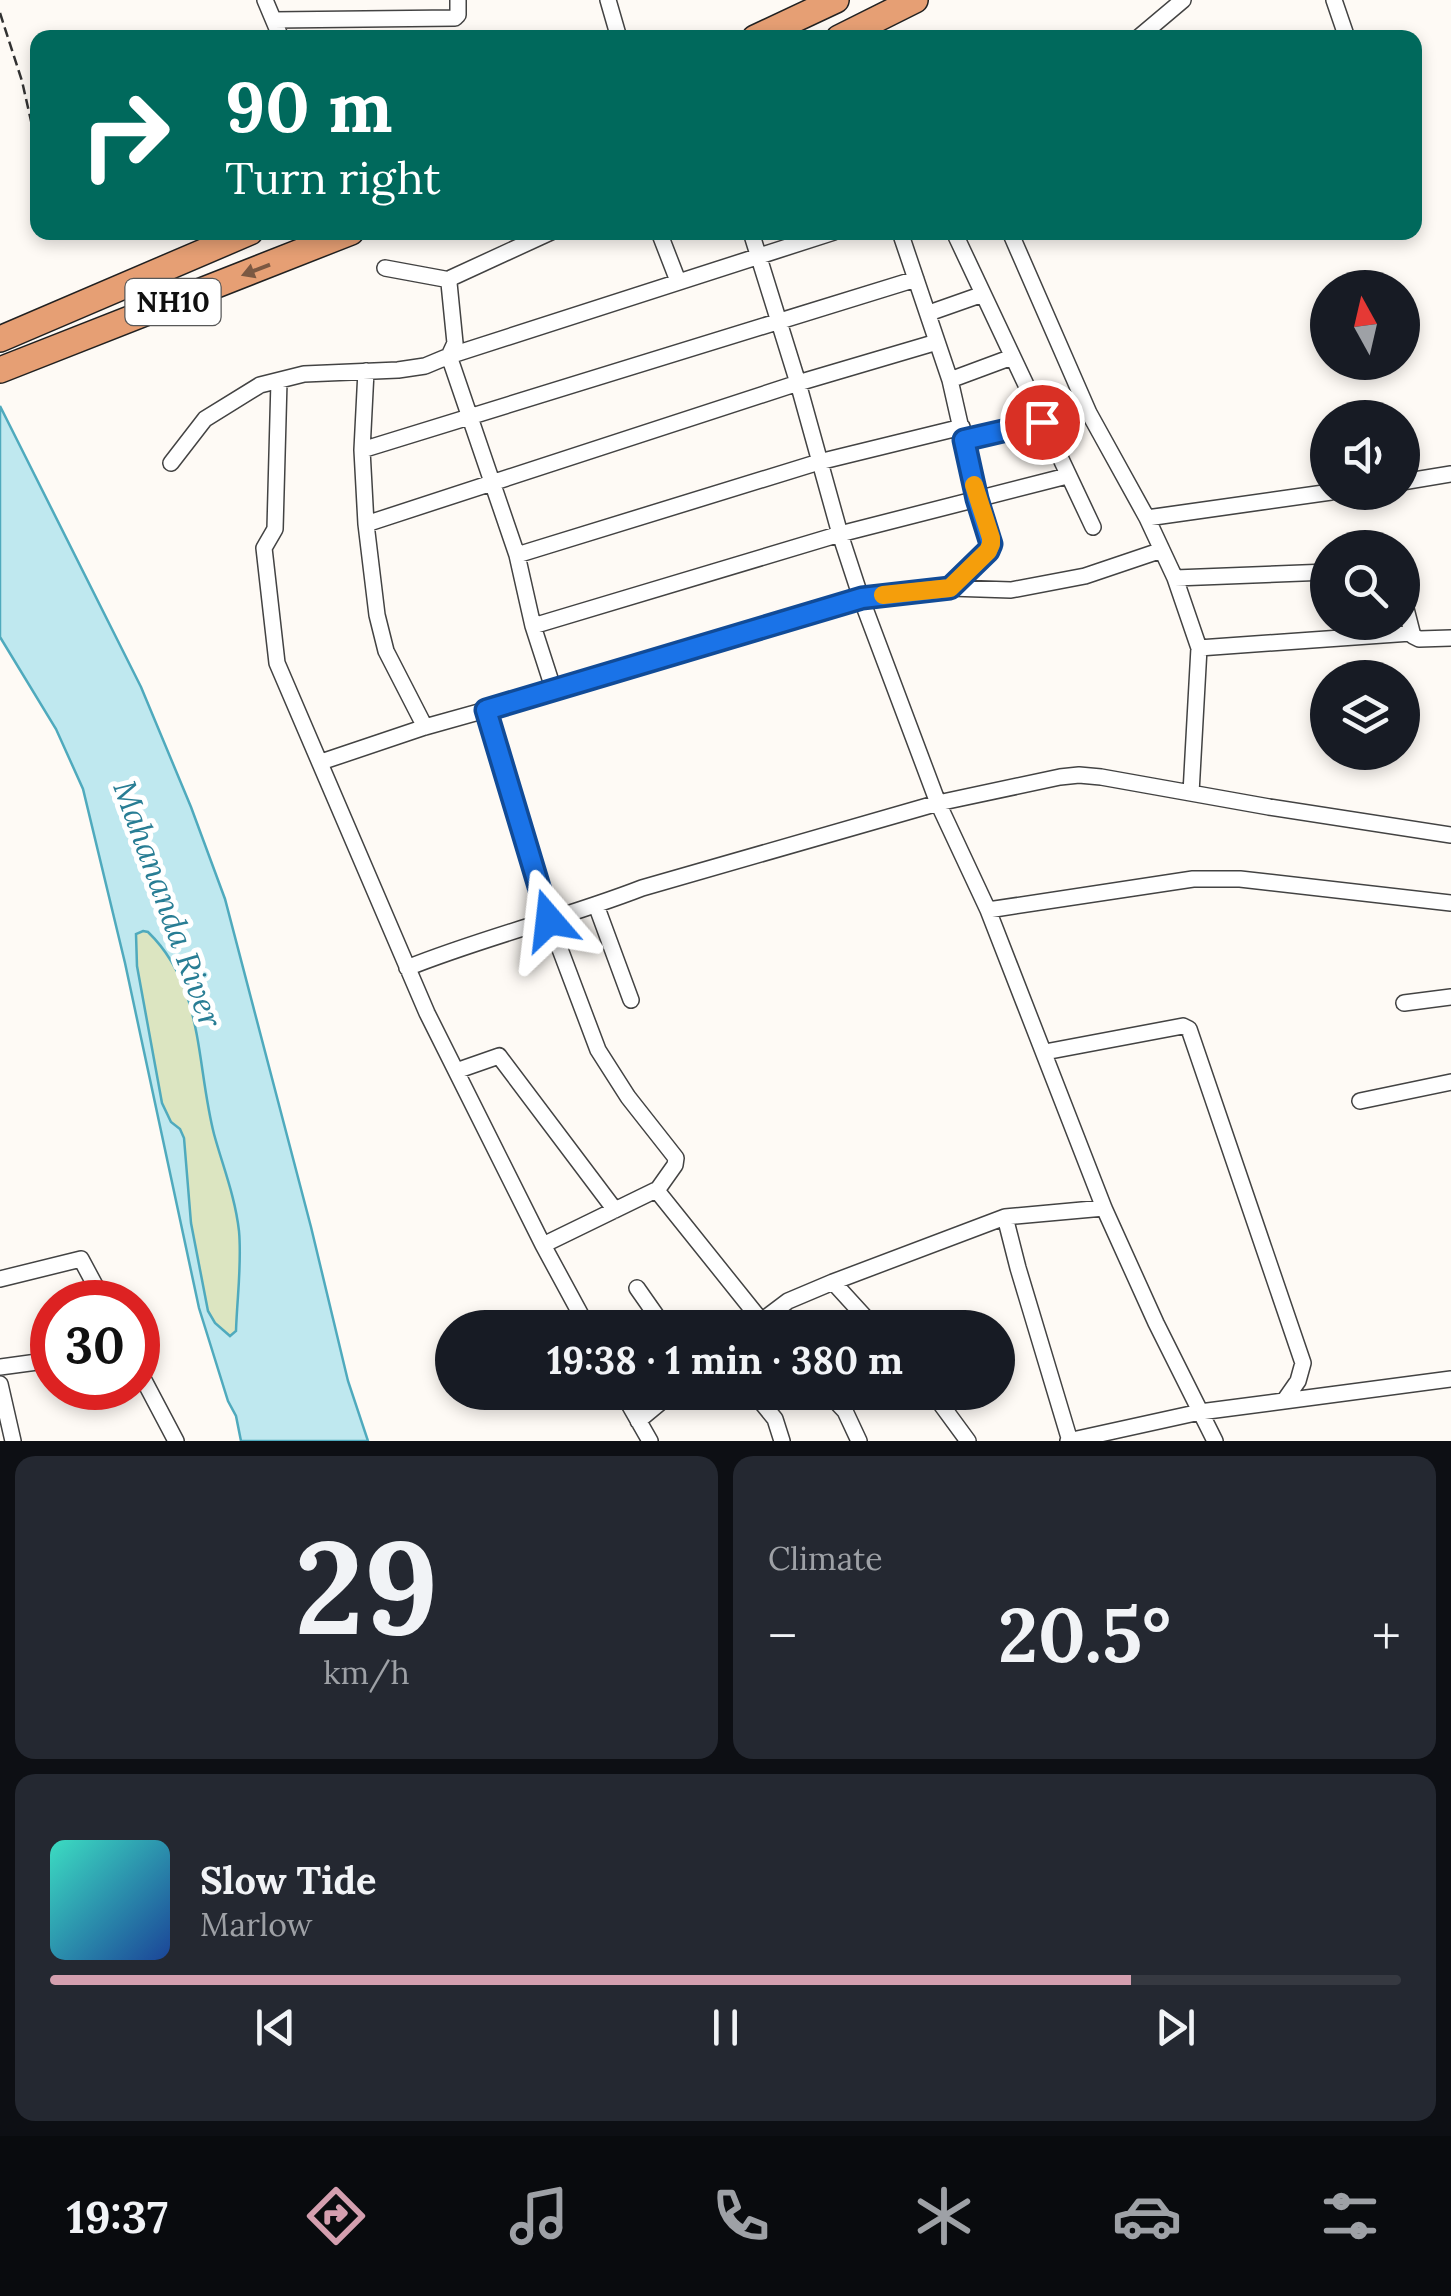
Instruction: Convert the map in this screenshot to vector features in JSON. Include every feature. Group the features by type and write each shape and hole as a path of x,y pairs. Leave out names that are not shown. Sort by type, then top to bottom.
{"highway":[{"path":"772,30 836,0"},
{"path":"855,30 915,0"},
{"path":"0,339 231,240"},
{"name":"NH10","path":"0,370 334,240"}],"street":[{"path":"265,0 278,30"},
{"path":"274,20 456,18 458,0"},
{"path":"608,0 617,30"},
{"path":"1147,30 1183,0"},
{"path":"1334,0 1344,30"},
{"path":"533,240 450,280 454,343 449,356 518,555 533,626 554,691"},
{"path":"662,240 678,281"},
{"path":"753,240 840,534 938,804 988,910 1104,1208 1215,1441"},
{"path":"171,462 205,418 260,385 304,374 425,366 809,240"},
{"path":"903,240 950,380 977,499 991,538 990,548 950,588"},
{"path":"958,240 1093,527"},
{"path":"1013,240 1089,414 1162,550 1199,648 1192,792"},
{"path":"384,268 450,280"},
{"path":"362,450 916,280"},
{"path":"928,313 983,294"},
{"path":"366,524 798,383 937,342"},
{"path":"950,380 1012,357"},
{"path":"366,372 362,450 377,615 386,651 425,727"},
{"path":"279,381 275,529 264,546 277,663 407,968 578,1310"},
{"path":"518,555 819,462 1042,422"},
{"path":"1420,479 1451,474"},
{"path":"533,626 840,534 1067,476"},
{"path":"1147,518 1310,495"},
{"path":"321,762 425,727 862,598 950,588 1010,590 1086,576 1162,550"},
{"path":"1174,578 1310,573"},
{"path":"1420,639 1451,638"},
{"path":"1199,648 1310,640"},
{"path":"486,710 549,920 598,1050 676,1158 658,1188 544,1245"},
{"path":"407,968 456,948 596,906 642,888 938,804 1060,777 1101,777 1451,835"},
{"path":"988,910 1217,878 1451,903"},
{"path":"596,906 631,1000"},
{"path":"1404,1003 1451,997"},
{"path":"1045,1052 1183,1026 1189,1029 1301,1355 1298,1382 1284,1401"},
{"path":"456,1071 499,1056 615,1210"},
{"path":"1360,1101 1451,1082"},
{"path":"658,1188 748,1310"},
{"path":"778,1310 833,1282 1006,1218 1104,1208"},
{"path":"1006,1218 1069,1441 1200,1412 1451,1379"},
{"path":"0,1279 78,1258 84,1261 93,1280"},
{"path":"833,1282 859,1310"},
{"path":"638,1288 653,1310"},
{"path":"0,1367 30,1363"},
{"path":"0,1384 13,1441"},
{"path":"160,1410 176,1441"},
{"path":"632,1410 650,1441"},
{"path":"638,1421 652,1410"},
{"path":"768,1410 782,1441"},
{"path":"842,1410 859,1441"},
{"path":"945,1410 968,1441"}],"path":[{"path":"0,13 30,116"}],"green space":[{"path":"143,931 166,953 189,1001 214,1134 235,1205 240,1269 236,1332 230,1336 208,1311 191,1223 184,1138 162,1103 137,966 136,934"}],"water":[{"name":"Mahananda River","path":"0,406 141,687 225,899 348,1381 368,1441 241,1441 199,1308 125,963 83,789 56,729 0,637","holes":["148,932 166,953 189,1001 214,1134 235,1206 240,1268 236,1331 230,1336 208,1311 191,1223 184,1138 162,1103 137,966 136,934"]}],"slow traffic":[{"path":"883,595 950,588 988,551 991,538 974,485"}],"route":[{"path":"549,920 486,710 862,598 950,588 991,544 964,440 1042,422"}]}
